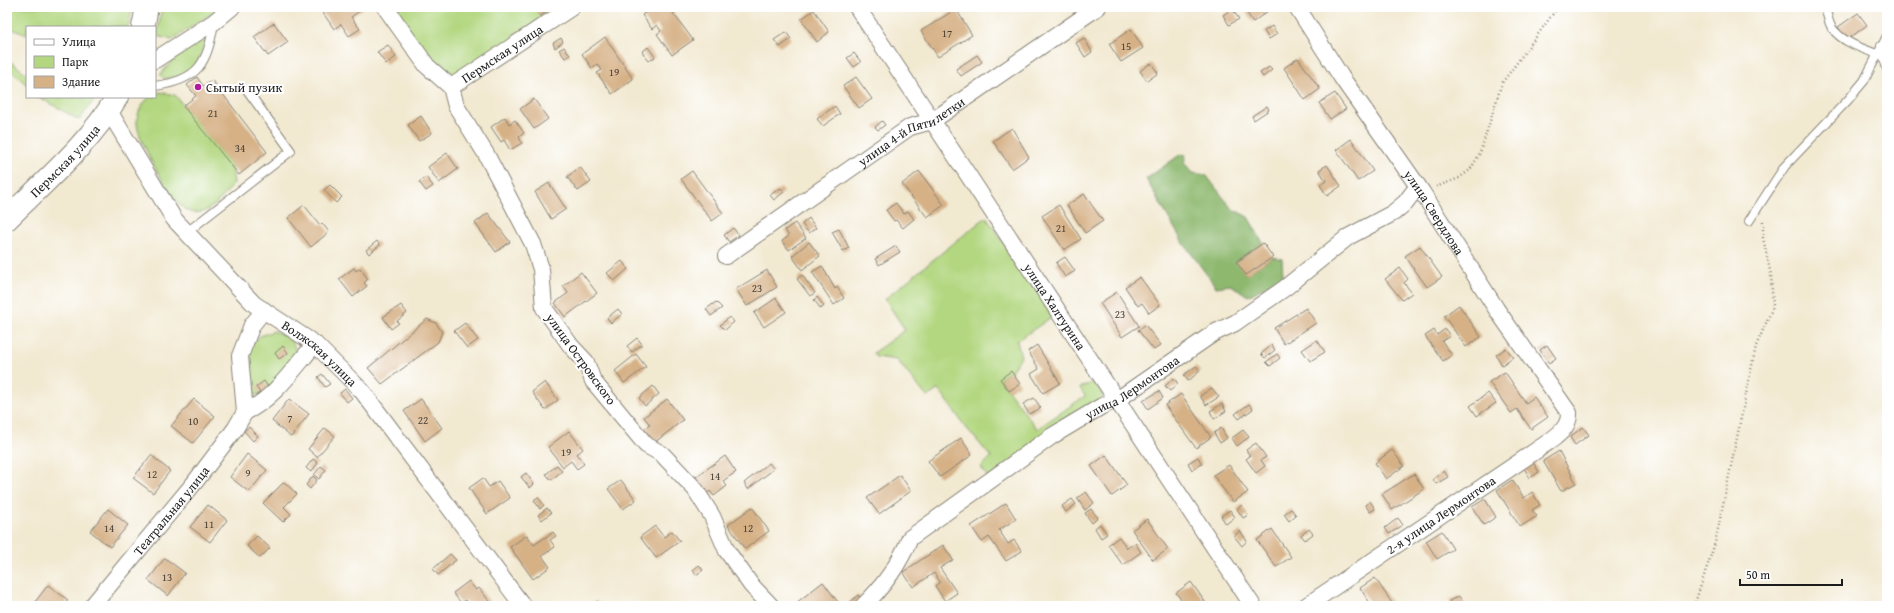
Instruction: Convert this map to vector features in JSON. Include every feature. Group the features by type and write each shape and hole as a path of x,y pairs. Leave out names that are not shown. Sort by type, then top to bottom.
{"highway":[{"path":"143,26 147,7"},
{"name":"Пермская улица","path":"7,220 92,132 113,104"}],"street":[{"path":"156,59 214,22 232,7"},
{"path":"386,7 427,66 451,87"},
{"name":"Пермская улица","path":"451,87 572,7"},
{"name":"улица Халтурина","path":"857,7 1253,606"},
{"name":"улица 4-й Пятилетки","path":"726,256 910,127 932,121 1098,7"},
{"name":"улица Свердлова","path":"1297,7 1342,78 1420,189 1497,310 1568,413 1569,419"},
{"name":"улица Островского","path":"451,87 456,106 486,154 533,244 541,269 544,308 571,346 586,362 593,381 646,445 662,454 695,489 712,516 727,551 750,584 770,606"},
{"name":"Волжская улица","path":"113,104 174,218 254,304 315,344 362,391 523,606"},
{"name":"улица Лермонтова","path":"863,606 888,580 903,554 910,538 1052,436 1102,406 1117,400 1214,332 1235,324 1285,288 1348,237 1393,213 1420,189"},
{"path":"245,412 240,356 252,325 264,310"},
{"name":"Театральная улица","path":"92,606 195,482 245,412 256,407 273,392 315,344"},
{"name":"2-я улица Лермонтова","path":"1306,606 1537,450 1566,428 1569,419"}],"lane":[{"path":"1825,7 1832,27 1844,39 1861,48 1879,50"},
{"path":"156,86 187,78 198,69 209,49 214,22"},
{"path":"1749,221 1785,166 1864,81 1887,36"},
{"path":"1879,50 1887,69"},
{"path":"187,232 291,151 247,90"}],"path":[{"path":"1420,189 1459,178 1470,170 1480,154 1502,82 1558,7"},
{"path":"1694,606 1715,543 1756,346 1773,307 1771,275 1763,238 1763,200"}],"green space":[{"path":"7,7 133,7 128,26 26,26 26,35 7,27 7,16 11,12"},
{"path":"162,7 218,7 218,9 172,40 157,36"},
{"path":"390,7 567,7 455,77 431,62"},
{"path":"207,34 200,57 189,72 181,76 164,79 160,75 182,49"},
{"path":"7,59 26,73 26,84 7,67"},
{"path":"160,92 175,95 232,166 234,183 216,204 204,211 197,213 190,212 183,208 166,187 143,144 137,124 137,116 148,98 156,98 156,94"},
{"path":"41,98 95,98 79,120"},
{"path":"1181,154 1186,155 1184,163 1193,173 1206,175 1232,209 1248,217 1263,243 1236,261 1246,275 1273,257 1282,259 1283,277 1248,296 1231,285 1216,287 1182,241 1146,179"},
{"path":"986,217 1053,316 1017,341 1021,357 1011,371 1000,379 1037,429 1085,396 1080,388 1093,382 1101,391 1103,401 988,478 981,467 991,457 964,425 939,389 927,397 897,360 876,357 873,353 905,330 885,299"},
{"path":"274,331 293,343 296,357 266,392 248,397 248,347 260,336"}],"building":[{"path":"332,7 363,7 364,8 351,17 360,29 349,36 341,24 334,29 323,13"},
{"path":"533,7 543,7 546,12 540,16"},
{"path":"653,7 671,7 675,12 673,13 693,40 672,55 657,34 661,31 657,25 652,29 642,15"},
{"path":"1243,7 1265,7 1268,11 1253,22"},
{"path":"956,9 972,35 938,57 921,31"},
{"path":"1232,9 1239,19 1229,25 1223,15"},
{"path":"814,10 829,32 817,42 801,19"},
{"path":"1858,13 1867,25 1847,40 1838,27"},
{"path":"274,23 288,42 268,56 254,37"},
{"path":"1272,26 1277,34 1269,39 1264,31"},
{"path":"1131,29 1143,48 1121,62 1109,44"},
{"path":"786,32 791,39 780,47 774,40"},
{"path":"605,37 633,79 612,94 597,73 602,70 597,64 592,68 582,54"},
{"path":"561,38 563,42 555,48 553,43"},
{"path":"1084,38 1092,52 1085,57 1076,43"},
{"path":"388,45 396,57 386,64 377,52"},
{"path":"564,47 570,55 565,58 559,50"},
{"path":"648,47 655,57 649,61 642,52"},
{"path":"854,53 861,62 854,67 847,58"},
{"path":"977,55 982,62 961,76 956,69"},
{"path":"1298,58 1320,89 1305,100 1284,68"},
{"path":"1151,63 1158,73 1147,81 1140,71"},
{"path":"1269,67 1272,70 1263,77 1260,73"},
{"path":"197,77 203,86 212,80 267,152 239,175 183,106 196,96 187,85"},
{"path":"856,77 872,99 859,108 843,86"},
{"path":"1335,93 1346,109 1330,119 1319,103"},
{"path":"534,99 548,119 534,129 520,109"},
{"path":"835,106 840,114 823,126 817,119"},
{"path":"1267,106 1269,110 1254,120 1252,116"},
{"path":"421,116 432,133 419,141 408,125"},
{"path":"505,117 509,124 515,120 524,133 519,137 522,143 510,150 504,140 501,142 491,127"},
{"path":"882,121 885,125 878,130 875,127"},
{"path":"1012,128 1029,157 1012,169 993,141"},
{"path":"1351,139 1373,171 1358,181 1336,150"},
{"path":"447,153 458,169 439,183 428,167"},
{"path":"1327,165 1341,186 1327,196 1320,185 1326,181 1319,170"},
{"path":"580,167 591,182 578,191 567,177"},
{"path":"692,171 723,213 712,221 681,179"},
{"path":"919,171 944,205 927,217 902,184"},
{"path":"426,177 433,186 426,191 419,182"},
{"path":"549,183 566,209 551,219 535,192"},
{"path":"330,185 342,197 336,203 324,190"},
{"path":"781,188 784,192 774,200 770,195"},
{"path":"1084,194 1103,221 1085,233 1067,205"},
{"path":"896,203 904,214 908,211 914,219 903,228 896,220 894,221 886,210"},
{"path":"304,205 320,225 322,223 329,232 311,247 288,218"},
{"path":"1059,205 1081,239 1064,250 1042,216"},
{"path":"488,213 510,242 496,252 475,223"},
{"path":"809,218 816,228 809,233 802,224"},
{"path":"795,223 806,238 789,250 782,241 789,236 785,230"},
{"path":"733,228 739,235 729,242 724,235"},
{"path":"839,229 849,248 843,251 832,232"},
{"path":"377,241 380,245 369,254 366,250"},
{"path":"809,242 820,256 802,270 792,256"},
{"path":"1263,243 1273,257 1246,275 1236,262"},
{"path":"896,246 900,252 879,265 875,259"},
{"path":"1420,246 1442,277 1427,287 1405,256"},
{"path":"1065,257 1075,271 1065,277 1056,263"},
{"path":"622,261 628,269 614,281 607,273"},
{"path":"822,266 835,289 837,287 844,298 834,305 812,272"},
{"path":"354,268 356,271 360,268 368,279 364,283 367,286 353,297 339,279"},
{"path":"1400,268 1408,279 1404,283 1412,293 1402,300 1385,279"},
{"path":"767,270 777,287 747,306 736,289"},
{"path":"581,272 597,293 565,317 555,303 568,293 563,286"},
{"path":"802,275 815,293 810,296 797,279"},
{"path":"1140,277 1160,305 1149,313 1142,303 1138,306 1125,287"},
{"path":"1117,292 1139,326 1122,337 1100,303"},
{"path":"817,297 824,306 821,309 814,300"},
{"path":"776,298 786,312 764,327 754,313"},
{"path":"716,302 722,308 711,316 706,309"},
{"path":"401,305 407,313 397,321 399,323 391,329 383,317"},
{"path":"1459,305 1481,337 1466,347 1444,316"},
{"path":"1306,308 1316,323 1284,344 1274,328"},
{"path":"618,309 622,314 611,323 607,318"},
{"path":"730,317 734,322 725,330 720,325"},
{"path":"427,319 436,323 442,332 438,342 382,384 368,368"},
{"path":"465,323 478,340 467,348 454,331"},
{"path":"1145,325 1161,345 1154,350 1138,330"},
{"path":"1445,329 1450,336 1442,341 1452,355 1443,361 1425,336 1434,330 1437,335"},
{"path":"637,338 642,344 632,352 627,346"},
{"path":"1317,340 1325,352 1310,361 1302,350"},
{"path":"1037,345 1060,383 1043,393 1031,374 1039,369 1028,351"},
{"path":"1272,345 1275,350 1265,358 1261,354"},
{"path":"1547,345 1556,358 1549,363 1540,350"},
{"path":"283,346 288,353 279,359 275,353"},
{"path":"1506,348 1513,357 1502,365 1496,355"},
{"path":"636,354 646,367 624,383 615,371"},
{"path":"1277,354 1280,358 1270,366 1266,362"},
{"path":"1196,366 1200,371 1188,381 1184,375"},
{"path":"1011,371 1020,384 1009,391 1000,379"},
{"path":"1505,372 1526,403 1534,397 1548,417 1531,429 1517,409 1511,413 1489,382"},
{"path":"322,374 330,384 325,387 318,377"},
{"path":"1174,378 1178,384 1170,391 1165,386"},
{"path":"264,381 269,388 261,394 256,387"},
{"path":"545,382 558,400 545,410 532,392"},
{"path":"653,386 659,394 645,406 639,398"},
{"path":"1212,388 1219,397 1206,405 1200,396"},
{"path":"345,389 352,398 347,402 340,393"},
{"path":"1159,391 1163,398 1148,409 1143,401"},
{"path":"1488,393 1496,403 1477,416 1470,406"},
{"path":"1181,394 1211,437 1196,448 1165,405"},
{"path":"1034,398 1041,408 1029,414 1023,404"},
{"path":"194,399 215,416 193,443 171,426"},
{"path":"289,399 309,414 291,437 272,421"},
{"path":"421,399 442,428 425,441 404,411"},
{"path":"667,399 683,420 654,443 643,430 650,425 644,417"},
{"path":"1222,404 1226,411 1214,419 1210,411"},
{"path":"1249,404 1253,409 1239,419 1235,414"},
{"path":"249,427 258,436 253,441 244,431"},
{"path":"1583,427 1589,435 1575,445 1570,437"},
{"path":"325,428 335,436 317,457 308,449"},
{"path":"1221,428 1227,438 1220,443 1214,433"},
{"path":"1243,430 1249,437 1237,446 1232,438"},
{"path":"569,431 583,449 577,454 584,464 577,469 571,461 563,467 548,447"},
{"path":"961,438 972,455 940,477 928,461"},
{"path":"1256,443 1266,457 1261,460 1265,466 1256,473 1246,459 1250,456 1246,450"},
{"path":"1392,450 1404,466 1386,479 1375,463"},
{"path":"1559,451 1576,483 1561,491 1543,461"},
{"path":"247,454 267,470 249,492 230,477"},
{"path":"151,455 170,471 153,493 133,478"},
{"path":"1106,455 1127,485 1112,496 1091,466"},
{"path":"725,456 736,472 723,481 727,486 714,496 710,491 705,495 693,479"},
{"path":"1198,457 1202,464 1192,470 1188,463"},
{"path":"313,459 318,463 311,472 306,468"},
{"path":"1533,462 1539,472 1530,478 1524,468"},
{"path":"769,463 774,469 748,489 744,483"},
{"path":"557,465 562,471 551,480 546,474"},
{"path":"1229,465 1248,492 1233,502 1213,475"},
{"path":"321,466 326,470 319,479 314,475"},
{"path":"1444,471 1448,477 1436,484 1433,479"},
{"path":"526,473 534,484 530,488 521,477"},
{"path":"1414,474 1424,489 1392,510 1382,494"},
{"path":"900,475 911,491 879,514 867,498"},
{"path":"313,476 317,480 310,489 306,485"},
{"path":"483,478 489,487 498,481 510,498 487,514 469,488"},
{"path":"621,480 636,500 623,509 608,489"},
{"path":"1512,480 1524,498 1532,492 1540,505 1532,510 1537,516 1520,527 1497,490"},
{"path":"284,482 297,494 284,507 291,514 283,522 263,503"},
{"path":"1086,492 1094,503 1085,510 1077,498"},
{"path":"538,497 544,505 540,509 534,500"},
{"path":"1072,499 1076,504 1066,512 1062,506"},
{"path":"1485,499 1496,517 1484,525 1472,507"},
{"path":"1370,501 1375,509 1370,512 1365,505"},
{"path":"1006,503 1016,519 999,530 1008,544 1014,540 1022,551 1006,561 989,537 982,542 971,526"},
{"path":"208,505 227,520 210,542 190,527"},
{"path":"1242,505 1248,515 1243,518 1237,509"},
{"path":"752,507 769,531 745,549 728,525"},
{"path":"547,508 551,513 542,520 538,515"},
{"path":"108,509 128,525 110,547 90,531"},
{"path":"1091,509 1098,518 1092,523 1085,513"},
{"path":"1291,509 1296,515 1289,521 1284,514"},
{"path":"1230,510 1235,517 1226,524 1221,516"},
{"path":"1398,518 1403,525 1389,534 1385,528"},
{"path":"1147,519 1168,549 1153,560 1132,530"},
{"path":"1100,524 1107,534 1101,538 1095,528"},
{"path":"655,526 664,537 672,531 680,541 656,558 640,537"},
{"path":"1272,529 1291,557 1276,567 1257,540"},
{"path":"1309,529 1313,534 1305,540 1301,535"},
{"path":"1240,531 1247,541 1242,546 1234,536"},
{"path":"1442,531 1453,549 1437,559 1426,541"},
{"path":"553,532 556,536 550,540 555,547 542,556 550,567 533,579 510,547 527,535 534,545"},
{"path":"257,536 270,548 260,558 247,546"},
{"path":"1119,537 1127,548 1135,543 1141,552 1123,565 1108,545"},
{"path":"943,545 953,560 940,568 957,593 945,601 935,586 940,582 934,573 913,587 903,572"},
{"path":"450,554 456,560 438,575 433,569"},
{"path":"165,558 185,573 168,596 148,580"},
{"path":"699,565 703,570 696,575 693,570"},
{"path":"1375,578 1394,606 1372,606 1360,588"},
{"path":"469,581 476,590 479,588 493,606 470,606 466,600 461,603 453,593"},
{"path":"823,582 841,606 798,606 796,603"},
{"path":"1191,582 1208,606 1186,606 1176,593"},
{"path":"48,585 68,600 64,606 32,606"},
{"path":"858,595 861,599 852,606 849,603"},
{"path":"1459,596 1465,606 1452,606 1449,601"},
{"path":"597,601 601,606 591,606"}],"place":[{"name":"Сытый пузик","path":"198,87"}]}
